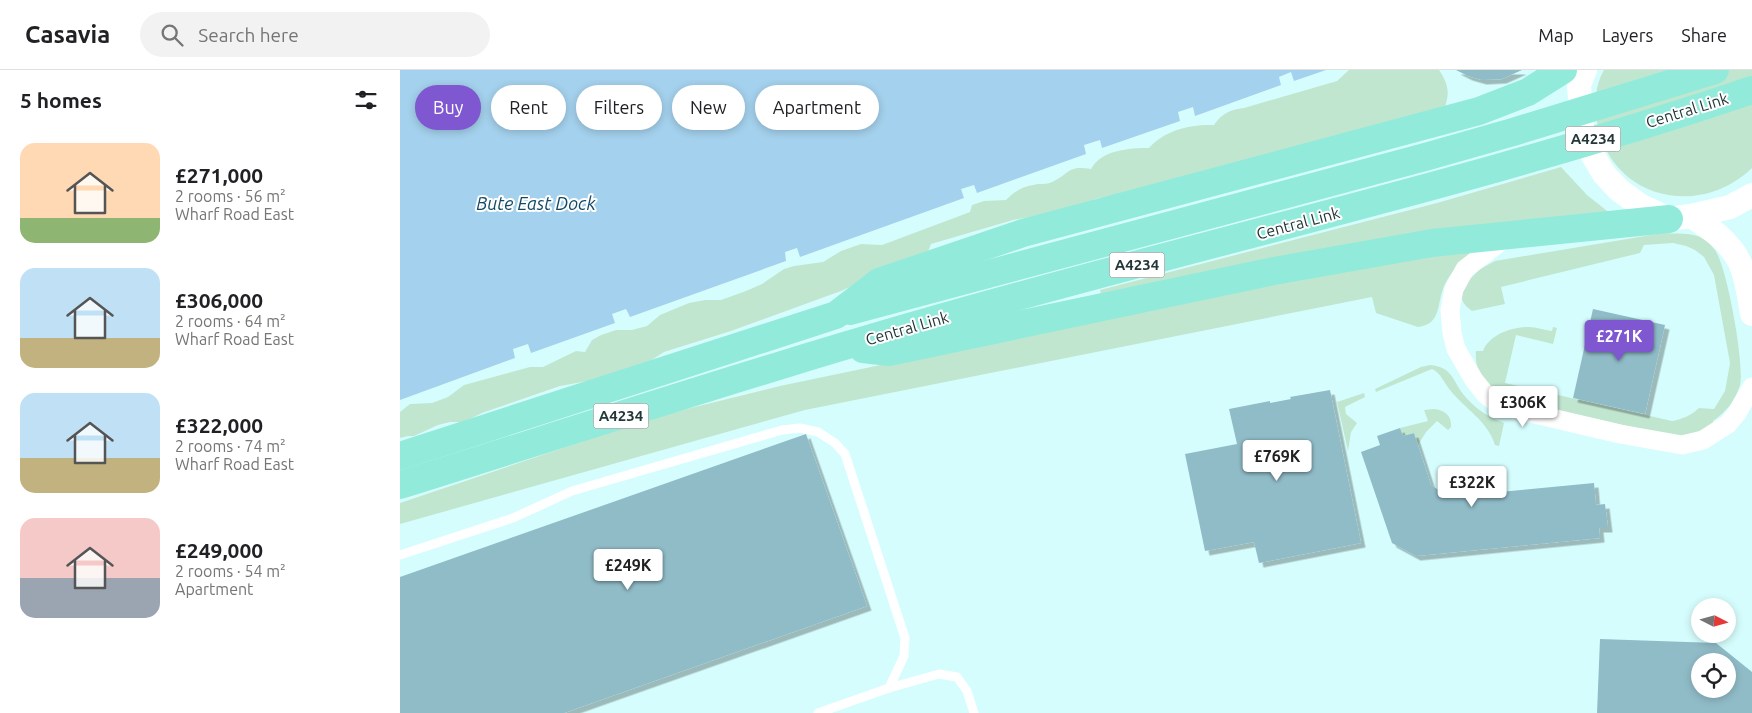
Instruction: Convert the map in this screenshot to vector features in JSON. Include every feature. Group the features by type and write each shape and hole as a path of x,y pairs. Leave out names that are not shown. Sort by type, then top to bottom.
{"main road":[{"path":"836,315 879,282 1023,233 1479,111 1528,92 1562,70"},
{"name":"Central Link","path":"836,315 1540,124 1715,70"},
{"name":"Central Link","path":"842,346 1024,295 1433,186 1752,90"},
{"path":"842,346 889,352 1274,271 1432,243 1680,218"},
{"name":"A4234","path":"400,456 836,315"},
{"name":"A4234","path":"400,485 842,346"}],"street":[{"path":"1585,70 1579,85 1582,127 1592,154 1604,174 1620,190 1641,206 1710,228 1728,244 1740,261 1752,314"},
{"path":"1680,218 1730,207 1752,195"},
{"path":"1509,235 1465,269 1454,289 1450,310 1456,350 1474,380 1486,395 1501,406 1620,434 1682,445 1703,440 1728,424 1746,400 1752,387"}],"lane":[{"path":"400,555 512,518 572,491 699,453 782,430 800,428 818,432 835,443 845,454 905,638 904,656 889,688"},
{"path":"818,713 889,688 939,674 957,677 967,691 974,713"}],"green space":[{"path":"1349,70 1439,70 1448,89 1444,110 1202,179 1180,177 1166,183 1095,199 1086,207 1013,220 931,244 928,252 841,291 731,331 664,352 632,373 560,386 482,413 464,422 450,422 438,425 414,436 400,438 400,412 410,404 432,403 448,397 464,385 530,367 543,367 576,351 585,352 592,340 601,335 616,330 632,330 647,326 660,315 689,303 721,300 762,284 784,269 823,262 841,251 861,244 882,245 970,212 972,205 984,201 1006,200 1021,189 1035,184 1050,183 1073,169 1091,169 1101,158 1116,151 1149,148 1155,142 1178,129 1214,125 1223,115 1230,111 1337,81"},
{"path":"1604,70 1752,70 1752,168 1730,184 1707,193 1683,196 1659,193 1638,184 1619,169 1605,148 1597,122 1596,95"},
{"path":"1561,167 1587,195 1611,214 1102,299 1100,290 1437,203"},
{"path":"1663,233 1689,234 1704,239 1715,250 1725,275 1734,316 1741,374 1740,385 1733,401 1713,421 1714,425 1697,434 1683,437 1654,432 1506,399 1488,385 1477,367 1476,351 1483,351 1490,340 1508,330 1534,327 1552,331 1553,327 1557,328 1553,344 1516,335 1505,383 1672,421 1686,417 1699,408 1714,409 1725,391 1730,363 1714,275 1704,257 1686,246 1673,243 1644,245 1640,253 1501,287 1505,304 1472,311 1462,301 1462,287 1480,269 1495,261"},
{"path":"1469,250 1471,254 1456,268 1447,280 1435,317 1432,322 1426,325 1418,327 1376,313 1372,297 805,410 400,524 400,503 658,416 780,386 1374,262"},
{"path":"1430,365 1447,371 1472,404 1492,418 1504,423 1499,446 1495,445 1482,422 1456,397 1440,376 1432,369 1376,392 1375,389 1421,367"},
{"path":"1364,393 1365,397 1345,407 1346,414 1357,423 1351,432 1348,451 1337,402"},
{"path":"1434,409 1444,412 1449,416 1451,427 1448,430 1437,421 1426,432 1418,445 1414,433 1403,436 1400,428 1428,421 1424,410"},
{"path":"1490,481 1502,492 1470,495"}],"water":[{"name":"Bute East Dock","path":"400,70 1326,70 1294,81 1291,72 1279,77 1281,85 1195,116 1193,107 1178,112 1180,121 1102,148 1100,140 1084,145 1086,154 977,193 974,185 961,189 964,198 800,257 797,248 785,252 786,261 630,317 626,309 612,314 615,323 531,353 528,344 513,349 515,358 400,400"}],"building":[{"path":"1456,70 1522,70 1502,79 1482,80"},
{"path":"1593,309 1665,325 1645,414 1573,398"},
{"path":"1330,390 1361,543 1259,563 1254,542 1205,551 1185,454 1237,444 1229,409 1270,401 1270,403 1291,399 1290,397"},
{"path":"1400,428 1403,436 1414,433 1431,485 1449,497 1594,483 1596,505 1605,504 1608,528 1599,528 1600,538 1416,556 1392,543 1361,452 1380,445 1377,436"},
{"path":"806,434 867,606 564,713 400,713 400,577"},
{"path":"1600,639 1716,643 1728,653 1691,653 1691,698 1736,698 1736,659 1752,672 1752,713 1597,713"}]}
